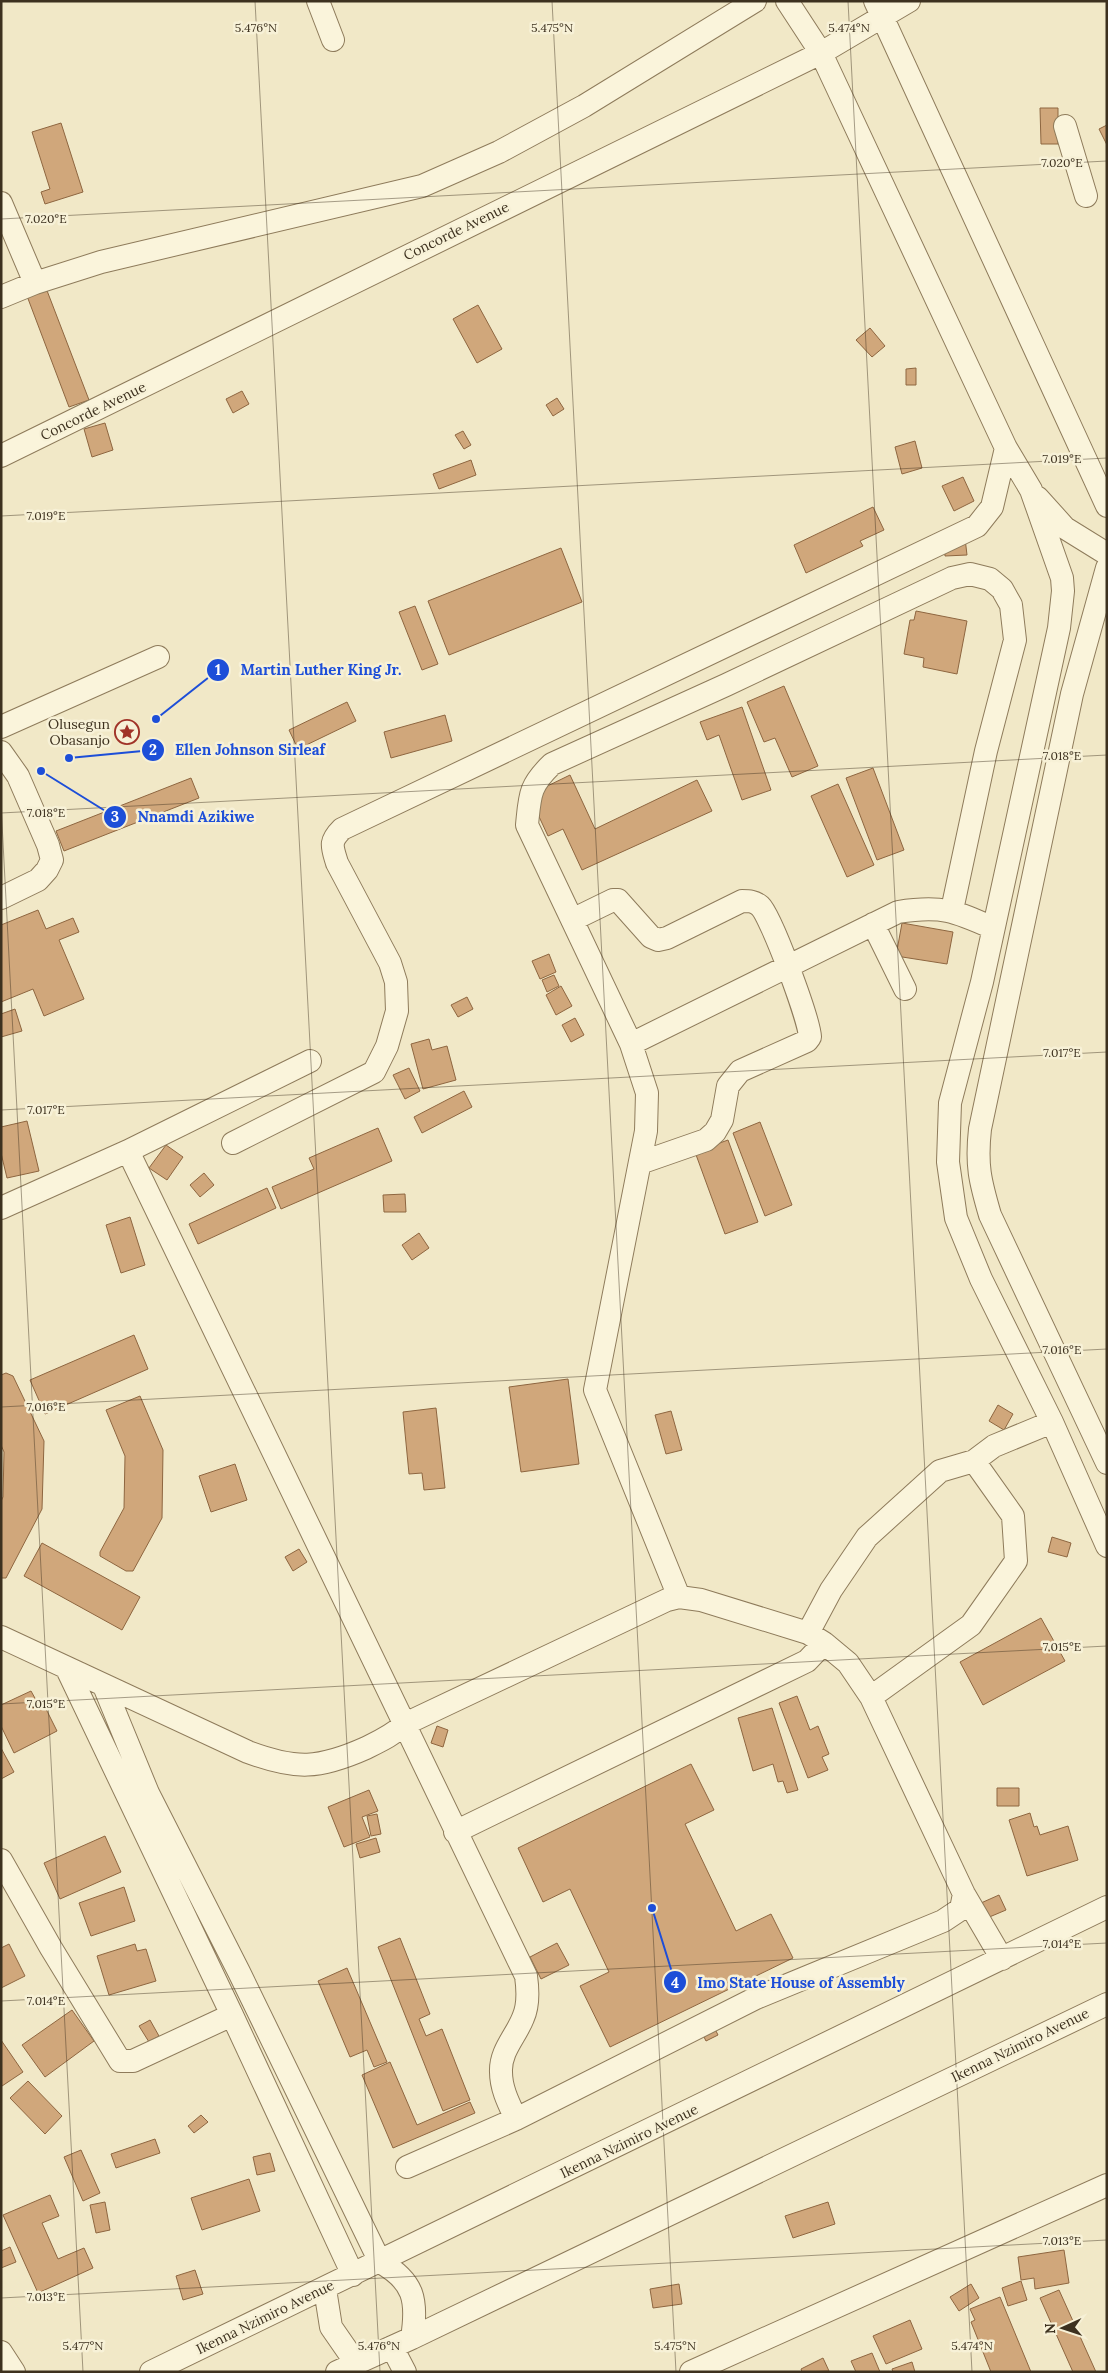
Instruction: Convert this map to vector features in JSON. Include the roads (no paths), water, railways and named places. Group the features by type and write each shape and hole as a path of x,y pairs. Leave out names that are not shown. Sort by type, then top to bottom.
{"street":[{"path":"318,1 333,40"},
{"path":"1,297 35,283 100,262 422,186 499,152 567,115 755,1"},
{"path":"786,1 821,53 1006,448 1031,490 1059,567 1063,591 1059,628 993,928 950,1104 948,1162 956,1218 980,1279 1052,1422 1107,1546"},
{"name":"Concorde Avenue","path":"1,456 821,53 878,9 908,1"},
{"path":"878,9 1106,501"},
{"path":"1065,126 1086,196"},
{"path":"1,203 35,283"},
{"path":"233,1143 374,1072 387,1046 397,1011 396,982 390,963 337,863 332,847 333,838 342,829 977,526 992,507 1006,448"},
{"path":"1031,490 1065,528 1107,554"},
{"path":"1107,568 1072,694 980,1129 977,1158 981,1186 990,1215 1107,1464"},
{"path":"679,1598 595,1390 646,1131 647,1093 631,1044 527,826 530,797 536,780 552,764 952,578 970,574 990,579 1002,589 1011,605 1015,640 986,751 952,910"},
{"path":"1,898 38,880 47,870 52,860 48,845 18,776 4,719 158,657"},
{"path":"1,752 18,776"},
{"path":"572,920 613,900 618,900 651,937 658,940 667,938 742,901 751,901 762,908 788,966 809,1024 810,1037 806,1041 740,1071 728,1086 722,1120 715,1132 706,1140 640,1163"},
{"path":"631,1044 898,912 917,909 952,910 993,928"},
{"path":"873,924 905,989"},
{"path":"1,1208 128,1151 310,1061"},
{"path":"128,1151 526,1976 528,1994 523,2018 507,2046 501,2070 505,2096 516,2119"},
{"path":"952,1190 981,1186"},
{"path":"455,1832 807,1661 830,1590 867,1536 940,1471 974,1461 994,1446 1052,1422"},
{"path":"871,1697 971,1625 1016,1560 1013,1516 974,1461"},
{"path":"5,1644 67,1669 248,1752 274,1762 306,1766 336,1761 395,1734 405,1724 667,1600 679,1598 701,1600 816,1638 848,1663 871,1697 964,1894 1002,1960"},
{"path":"67,1669 232,2015 353,2275"},
{"path":"104,1686 148,1793 243,1981 380,2262 398,2272 411,2291 415,2312 412,2338"},
{"path":"1,1860 51,1948 120,2062 134,2061 232,2015"},
{"path":"407,2167 516,2119 756,1998 943,1921 961,1909 964,1894"},
{"name":"Ikenna Nzimiro Avenue","path":"151,2372 1002,1960 1107,1907"},
{"name":"Ikenna Nzimiro Avenue","path":"337,2372 412,2338 1107,2004"},
{"path":"691,2372 1107,2185"},
{"path":"325,2288 331,2327 349,2353 364,2359"},
{"path":"392,2347 405,2372"},
{"path":"1,2352 14,2372"}],"place":[{"name":"Martin Luther King Jr.","path":"156,719"},
{"name":"Olusegun Obasanjo","path":"127,732"},
{"name":"Ellen Johnson Sirleaf","path":"69,758"},
{"name":"Nnamdi Azikiwe","path":"41,771"},
{"name":"Imo State House of Assembly","path":"652,1908"}]}
